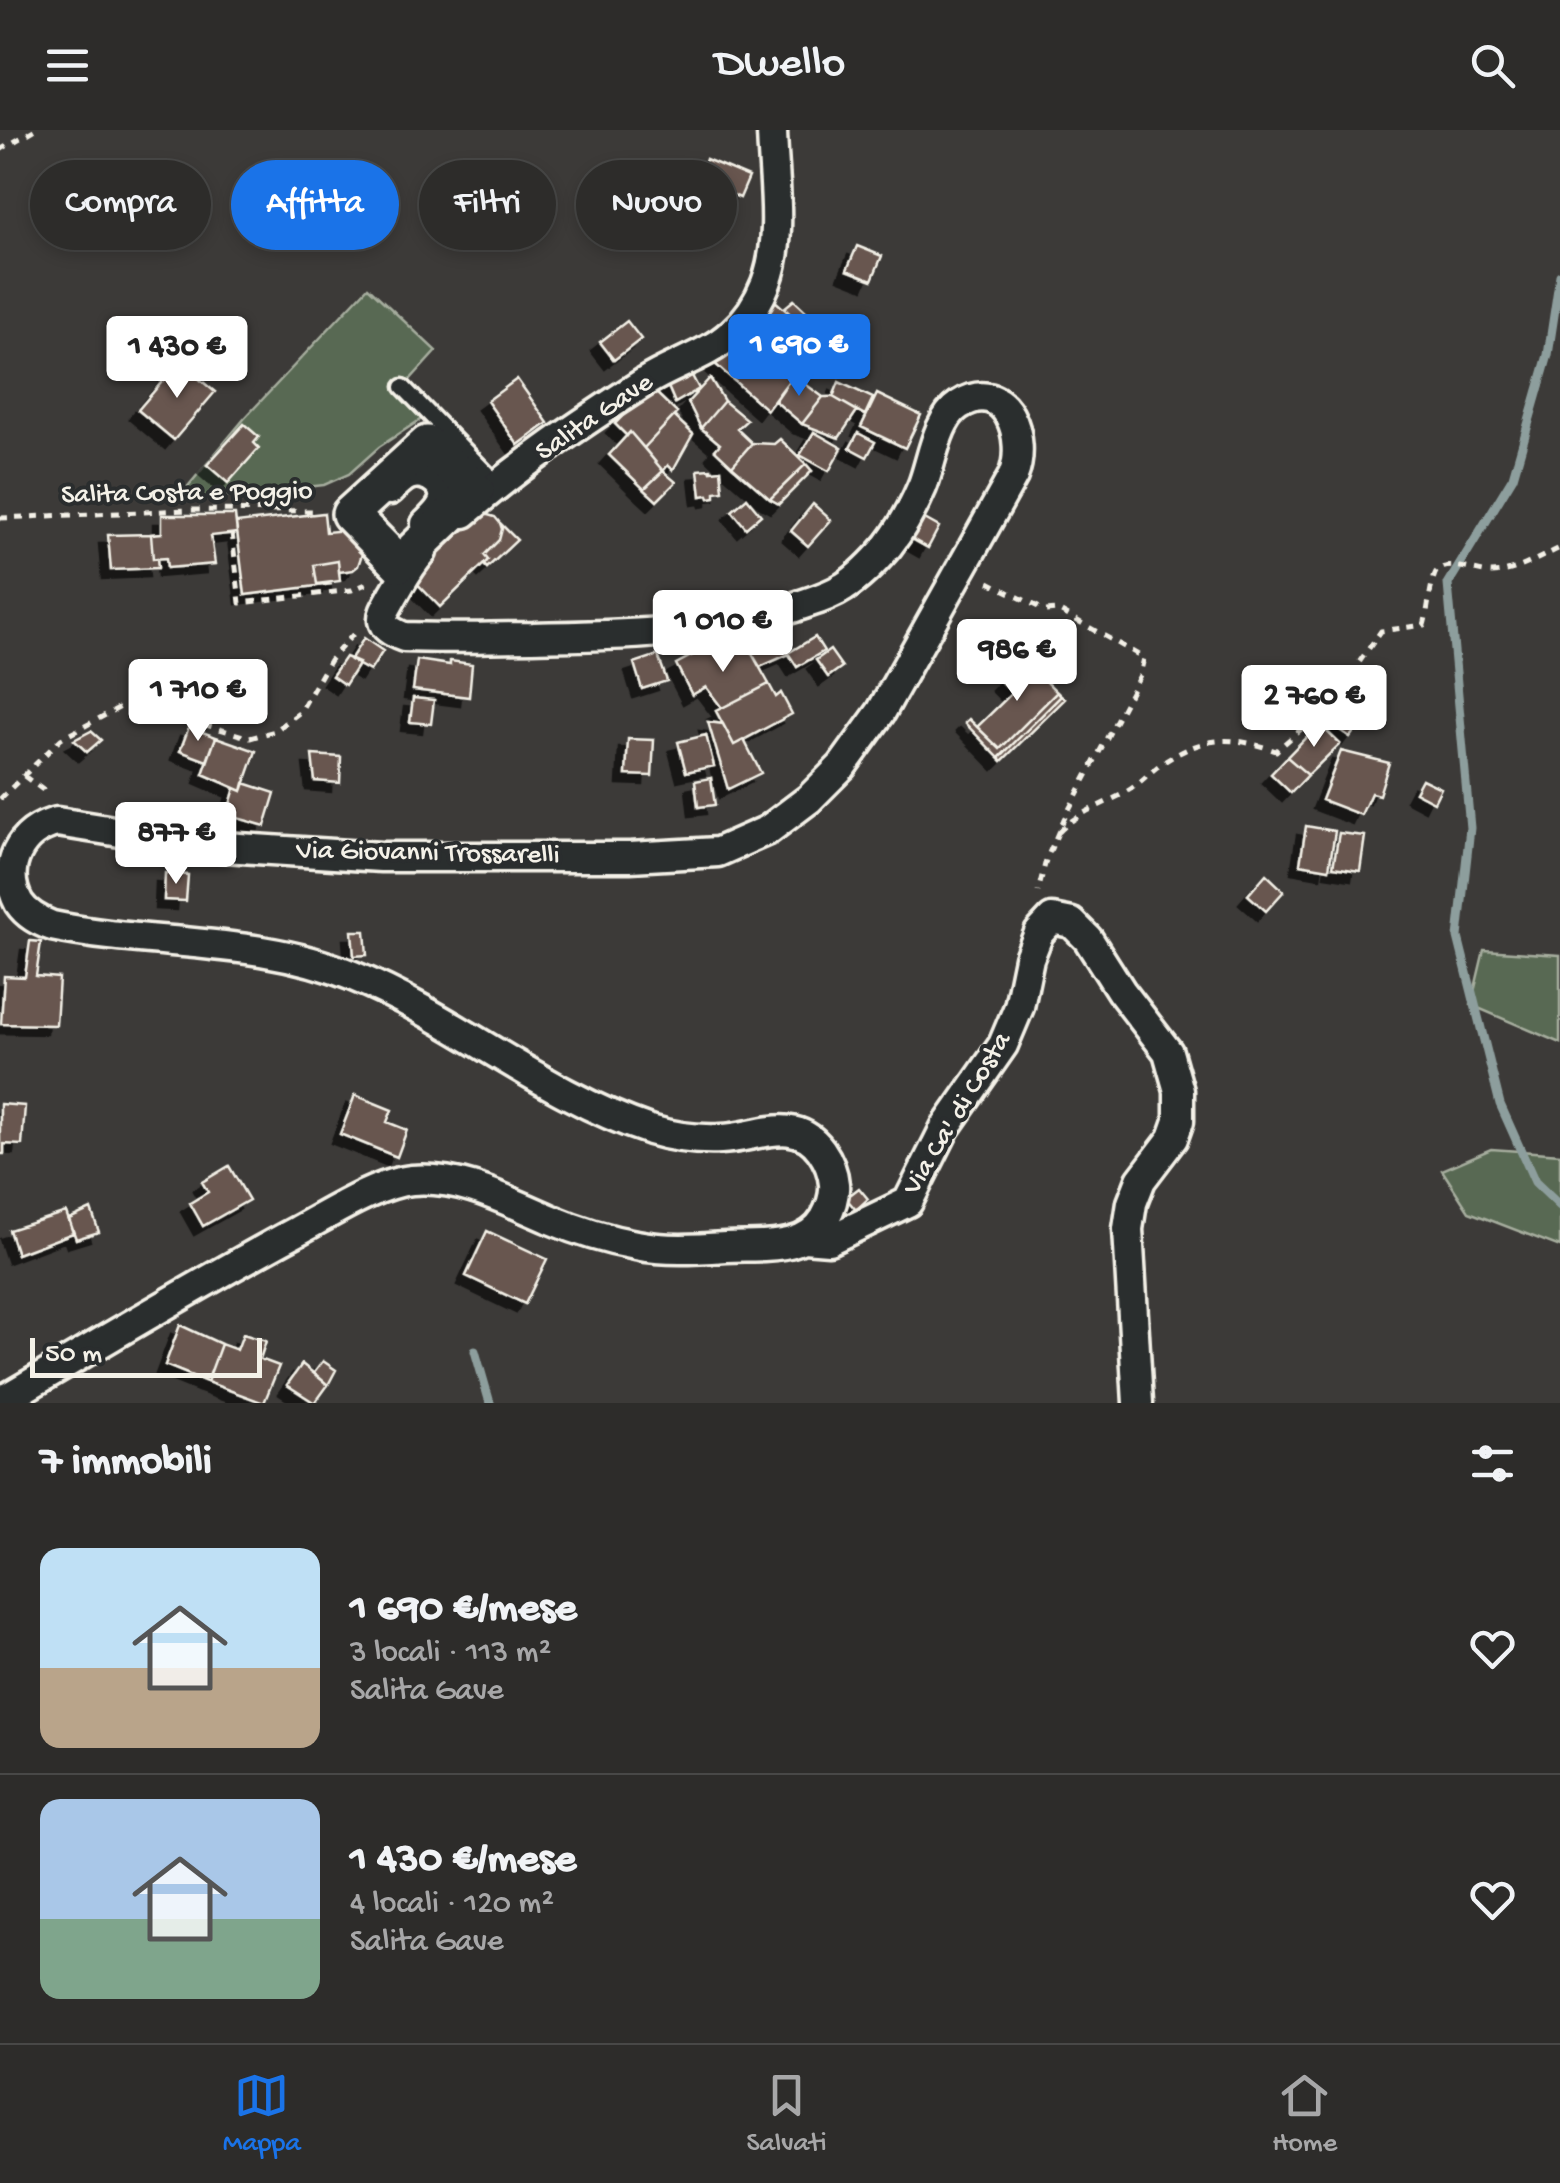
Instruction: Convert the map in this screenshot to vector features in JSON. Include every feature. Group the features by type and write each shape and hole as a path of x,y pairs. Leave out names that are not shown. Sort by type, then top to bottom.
{"street":[{"name":"Salita Gave","path":"382,618 399,573 498,484 649,380 707,351 748,316 762,294 772,261 776,215 772,130"},
{"name":"Via Giovanni Trossarelli","path":"382,618 386,627 404,637 631,635 732,623 828,596 846,586 888,546 908,517 950,413 969,401 980,400 1008,412 1018,431 1020,452 1014,476 881,712 842,766 809,799 768,830 718,852 630,857 381,857 209,846 57,822 40,826 25,836 14,860 12,886 17,900 36,919 52,926 236,946 314,961 390,994 577,1098 630,1123 690,1139 724,1139 791,1129 810,1138 829,1165 834,1196 820,1226 804,1238"},
{"path":"427,444 476,490 399,573 350,514 427,444"},
{"path":"1048,922 1057,918 1072,922 1088,939 1121,991 1168,1052 1179,1091 1178,1121 1172,1138 1141,1180 1130,1216 1138,1403"},
{"name":"Via Ca' di Costa","path":"804,1238 828,1240 908,1202 945,1128 1003,1045 1018,1007 1028,958 1048,922"},
{"path":"0,1402 189,1288 357,1199 409,1180 452,1182 502,1196 553,1221 637,1246 690,1249 788,1244 804,1238"}],"lane":[{"path":"403,387 498,484"}],"path":[{"path":"0,150 34,130"},
{"name":"Salita Costa e Poggio","path":"0,518 291,508 350,514"},
{"path":"232,533 240,603 352,590 399,573"},
{"path":"1060,832 1080,813 1126,792 1164,762 1202,744 1217,739 1245,740 1276,751 1330,704 1381,631 1424,624 1433,575 1438,569 1449,566 1493,573 1560,548"},
{"path":"963,568 1046,611 1058,610 1144,658 1140,675 1046,860 1038,906 1048,922"},
{"path":"0,799 61,739 124,706 136,704 250,738 276,731 300,712 345,641 362,626 382,618"},
{"path":"24,776 30,781"}],"green space":[{"path":"368,287 436,351 400,391 426,416 379,447 349,474 324,485 175,502 244,419"},
{"path":"1484,950 1560,955 1560,1043 1471,1005"},
{"path":"1491,1149 1560,1154 1560,1247 1469,1212 1442,1170"}],"building":[{"path":"737,172 749,177 740,198 737,197"},
{"path":"857,246 882,256 872,280 847,270"},
{"path":"773,299 799,322 769,354 793,375 767,410 714,363"},
{"path":"794,300 822,326 795,356 780,343 799,322 784,308"},
{"path":"627,321 641,339 614,360 600,342"},
{"path":"179,362 215,392 174,440 138,410"},
{"path":"689,370 699,389 675,403 666,382"},
{"path":"793,375 823,397 802,424 775,401"},
{"path":"710,378 724,401 701,428 688,402"},
{"path":"517,379 548,423 518,445 487,401"},
{"path":"839,382 873,398 865,415 833,397"},
{"path":"650,387 677,413 644,448 630,432 627,436 615,424"},
{"path":"877,394 921,415 905,448 861,427"},
{"path":"823,397 833,397 857,411 839,438 802,424"},
{"path":"724,401 747,420 737,429 752,443 732,466 715,450 720,444 701,428"},
{"path":"674,416 693,434 673,470 668,465 663,471 644,448"},
{"path":"244,424 259,437 254,443 259,448 228,483 207,465"},
{"path":"630,432 663,471 644,489 609,455"},
{"path":"814,432 842,448 829,471 800,455"},
{"path":"858,433 875,442 867,457 850,448"},
{"path":"780,439 806,464 770,499 732,466 752,443 774,444"},
{"path":"806,464 812,471 779,504 770,499"},
{"path":"698,470 721,470 723,491 709,498 701,496"},
{"path":"663,471 676,482 657,501 644,489"},
{"path":"747,498 761,515 746,528 732,511"},
{"path":"813,504 831,520 808,546 791,531"},
{"path":"324,513 326,532 348,530 364,548 358,566 339,572 338,561 314,565 317,584 332,584 245,595 236,523"},
{"path":"481,513 500,523 499,540 484,555 488,560 440,607 408,574 456,528 460,533"},
{"path":"162,515 235,515 237,533 211,536 215,564 167,568 166,558 153,559 151,534 162,533"},
{"path":"923,518 939,527 928,548 912,539"},
{"path":"500,523 517,540 487,568 484,555 499,540"},
{"path":"151,534 153,559 157,558 158,568 111,570 108,535"},
{"path":"338,561 340,581 317,584 314,565"},
{"path":"781,635 789,654 760,667 747,645"},
{"path":"815,637 824,651 797,667 788,653"},
{"path":"364,638 383,651 370,671 350,660"},
{"path":"747,645 769,684 722,708 706,687 692,695 676,664 717,648 723,659"},
{"path":"830,650 842,667 828,677 816,660"},
{"path":"658,655 667,681 642,689 634,663"},
{"path":"345,657 359,663 345,685 332,676"},
{"path":"1024,659 1057,692 1000,749 977,727 1012,693 1001,682"},
{"path":"417,660 472,664 469,697 413,690"},
{"path":"769,684 776,697 781,693 792,714 734,745 716,711"},
{"path":"1057,692 1061,696 999,758 965,723 969,719 1000,749"},
{"path":"1061,696 1065,699 1002,761 999,758"},
{"path":"413,698 434,700 431,724 410,722"},
{"path":"1348,717 1359,725 1350,737 1337,728"},
{"path":"708,722 723,724 734,745 744,740 761,773 728,789"},
{"path":"1319,724 1340,744 1308,775 1287,757"},
{"path":"189,727 216,737 207,761 180,751"},
{"path":"91,731 101,740 87,752 74,740"},
{"path":"706,735 714,766 686,772 678,742"},
{"path":"216,737 256,751 242,791 203,774"},
{"path":"628,739 654,740 652,776 626,775"},
{"path":"1341,751 1389,763 1379,795 1371,793 1361,815 1322,800"},
{"path":"312,755 341,757 340,783 315,781"},
{"path":"1287,757 1308,775 1291,793 1271,774"},
{"path":"711,778 715,805 698,807 695,781"},
{"path":"1422,779 1441,788 1434,802 1415,792"},
{"path":"244,783 275,793 265,826 227,815 235,788 242,791"},
{"path":"1306,826 1335,831 1329,869 1300,864"},
{"path":"1339,833 1365,836 1360,871 1333,867"},
{"path":"165,873 188,875 186,901 164,900"},
{"path":"1266,874 1284,891 1266,911 1248,895"},
{"path":"352,931 365,931 367,955 354,956"},
{"path":"30,941 41,942 36,976 59,978 56,1025 1,1024 4,976 25,977"},
{"path":"355,1095 392,1110 387,1122 407,1130 397,1157 340,1134"},
{"path":"0,1104 25,1106 22,1145 4,1144 4,1154 0,1154"},
{"path":"229,1166 249,1200 203,1226 190,1203 208,1192 202,1182"},
{"path":"859,1188 868,1199 856,1210 846,1198"},
{"path":"91,1209 99,1232 76,1239 69,1219"},
{"path":"66,1212 73,1233 17,1254 9,1230"},
{"path":"487,1231 547,1259 525,1304 466,1276"},
{"path":"180,1325 221,1344 207,1382 165,1365"},
{"path":"243,1334 266,1341 260,1359 279,1366 264,1403 207,1382 221,1344 237,1350"},
{"path":"323,1361 336,1370 328,1385 314,1373"},
{"path":"302,1364 328,1385 315,1403 287,1385"}],"waterway":[{"path":"1560,275 1548,355 1513,477 1448,584 1470,828 1458,937 1500,1104 1535,1182 1560,1206"},
{"path":"475,1351 490,1403"}]}
